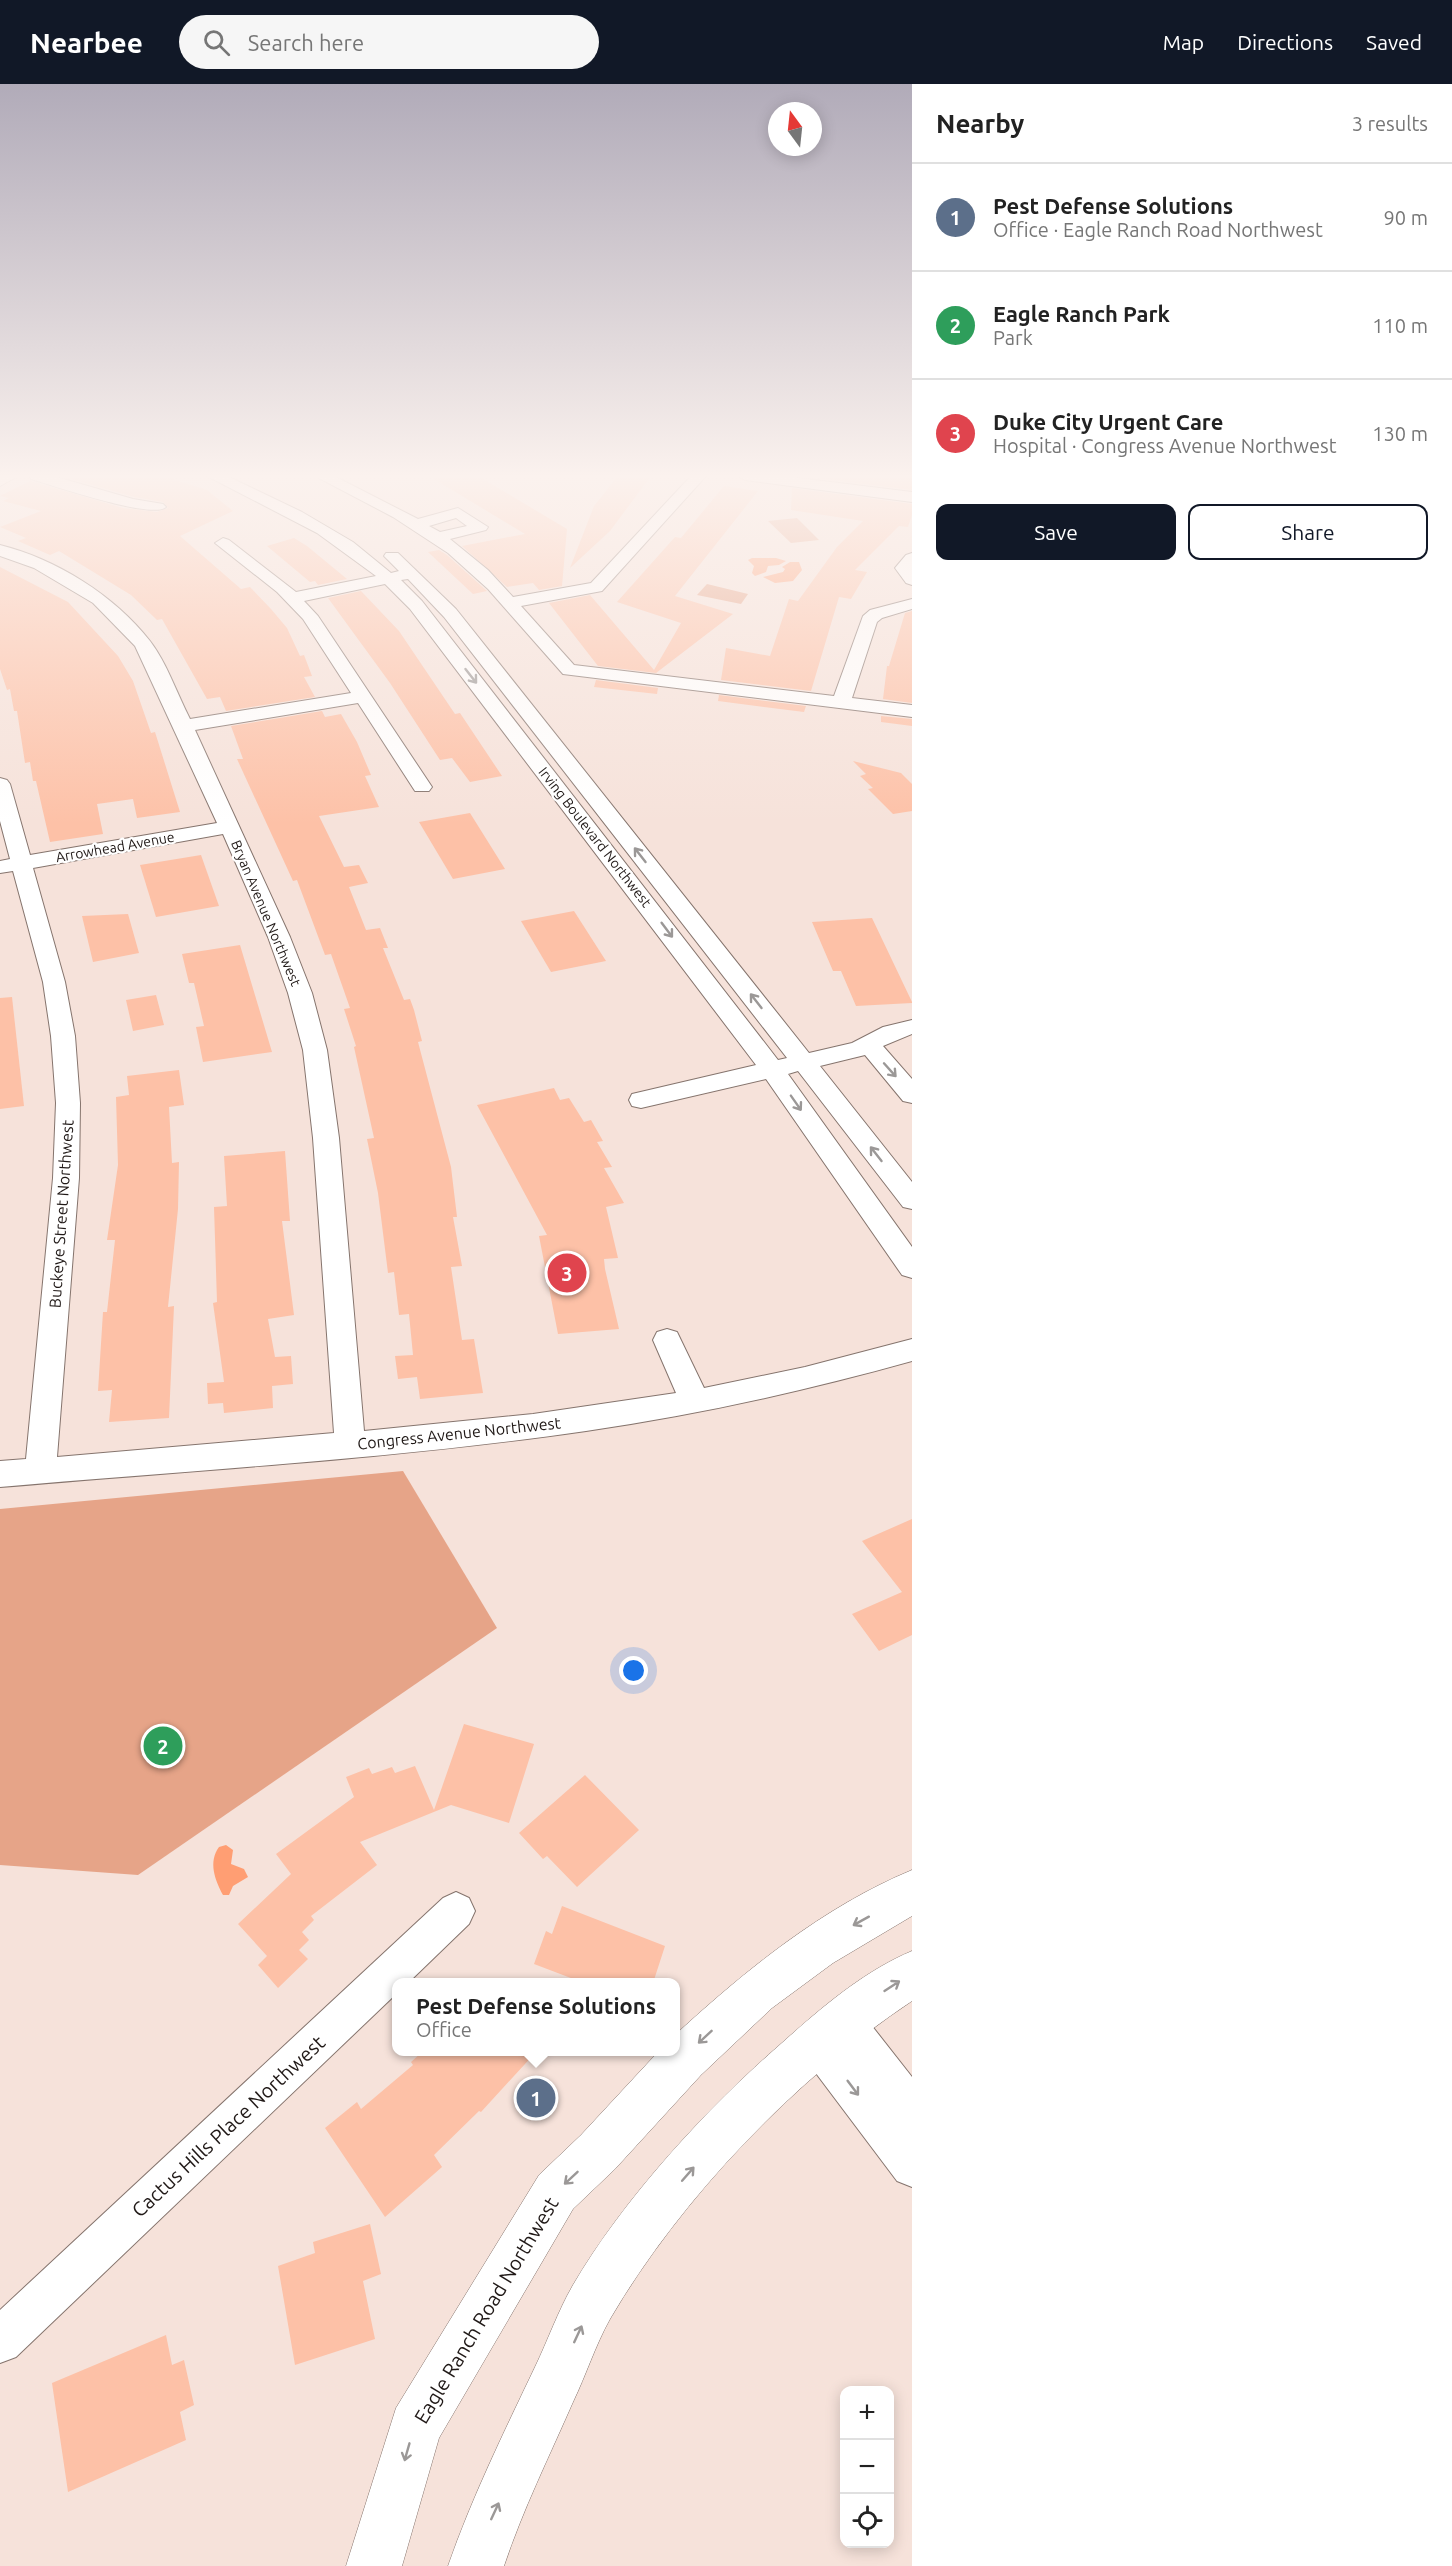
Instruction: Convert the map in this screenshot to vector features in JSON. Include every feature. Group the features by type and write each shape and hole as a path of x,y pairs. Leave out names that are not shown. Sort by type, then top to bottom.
{"main road":[{"name":"Eagle Ranch Road Northwest","path":"374,2566 415,2427 556,2192 598,2152 684,2058 756,1992 817,1947 912,1892"},
{"path":"476,2566 490,2523 596,2294 640,2233 683,2180 766,2090 830,2032 912,1974"}],"street":[{"name":"Bryan Avenue Northwest","path":"87,592 99,599 143,644 184,726 230,827 279,937 300,993 315,1050 327,1149 350,1444"},
{"path":"286,592 324,638 422,787"},
{"path":"293,598 323,592"},
{"name":"Irving Boulevard Northwest","path":"402,592 460,662 772,1069 912,1268"},
{"name":"Irving Boulevard Northwest","path":"429,592 456,621 912,1200"},
{"path":"498,592 569,670 912,711"},
{"path":"508,603 569,592"},
{"path":"841,703 868,620 876,614 912,604"},
{"path":"184,726 363,697"},
{"name":"Buckeye Street Northwest","path":"0,784 11,865 54,982 63,1036 68,1103 66,1178 40,1471"},
{"name":"Arrowhead Avenue","path":"11,865 230,827"},
{"path":"641,1100 805,1063 869,1045 891,1032 912,1027"},
{"path":"869,1045 912,1095"},
{"path":"667,1340 694,1401"},
{"name":"Congress Avenue Northwest","path":"0,1474 516,1429 694,1401 818,1375 912,1350"},
{"name":"Cactus Hills Place Northwest","path":"0,2341 456,1911"},
{"path":"830,2032 912,2110"},
{"path":"830,2032 912,2166"}],"shaded area":[{"path":"700,592 748,594 741,604 697,595"},
{"path":"403,1471 497,1628 138,1875 0,1865 0,1509"},
{"path":"226,1845 233,1850 231,1864 244,1869 248,1877 233,1886 229,1895 223,1895 215,1877 213,1865 219,1847"}],"building":[{"path":"0,592 48,592 68,602 118,656 133,681 151,733 155,732 180,812 137,818 133,799 97,804 103,834 50,842 30,762 25,763 17,711 14,711 10,689 7,690 0,669"},
{"path":"126,592 255,592 287,628 300,656 304,655 312,676 304,677 315,697 226,711 220,697 207,699 162,619 157,620"},
{"path":"362,592 399,631 455,714 460,713 502,776 470,782 452,758 440,760 390,683 328,598"},
{"path":"626,592 678,592 675,596 733,614 656,673 598,666 549,603 590,595 654,670 681,623 617,602"},
{"path":"805,592 855,592 851,599 839,597 811,691 721,680 726,648 770,656 789,599 798,601"},
{"path":"912,611 912,703 883,699 887,666 889,666 905,613"},
{"path":"596,680 658,688 657,694 594,687"},
{"path":"719,695 806,706 804,712 718,701"},
{"path":"322,711 325,717 341,714 357,742 371,775 365,776 379,807 319,816 344,867 359,865 368,883 349,887 366,930 380,928 388,948 383,948 404,1000 410,999 414,1010 422,1041 418,1042 451,1167 457,1217 453,1217 462,1266 451,1267 462,1340 474,1339 483,1393 420,1399 417,1377 398,1379 395,1356 413,1355 409,1314 399,1315 394,1272 388,1273 378,1193 367,1139 374,1138 354,1047 356,1046 344,1009 350,1008 331,954 325,955 297,880 293,881 237,759 243,759 231,726"},
{"path":"881,716 912,719 912,726 881,722"},
{"path":"853,761 901,773 912,784 912,811 893,814 868,789 873,788 860,776 866,774"},
{"path":"470,813 505,869 453,879 419,822"},
{"path":"201,855 219,906 156,917 140,865"},
{"path":"574,911 606,961 551,972 521,921"},
{"path":"128,914 139,953 93,962 82,916"},
{"path":"872,918 912,1003 856,1006 841,971 833,971 812,922"},
{"path":"240,945 272,1052 203,1062 196,1027 204,1026 194,983 189,983 182,954"},
{"path":"156,995 164,1025 133,1031 126,1000"},
{"path":"12,997 24,1106 0,1109 0,998"},
{"path":"179,1070 184,1105 169,1107 172,1163 179,1162 178,1209 168,1307 174,1306 169,1418 109,1422 112,1390 98,1391 103,1312 107,1312 115,1240 107,1240 118,1165 116,1097 129,1095 127,1076"},
{"path":"554,1088 560,1100 569,1098 584,1122 591,1120 603,1141 597,1142 612,1167 604,1168 624,1203 606,1207 618,1258 604,1259 605,1269 619,1329 558,1334 539,1236 547,1235 477,1105"},
{"path":"285,1151 290,1221 282,1221 294,1315 268,1319 275,1357 291,1356 293,1384 272,1386 273,1408 224,1413 223,1403 208,1404 207,1383 224,1382 213,1303 217,1302 214,1207 227,1206 224,1156"},
{"path":"912,1519 912,1635 879,1651 852,1614 902,1592 862,1541"},
{"path":"464,1724 534,1744 509,1823 451,1805 360,1842 377,1865 311,1916 314,1920 302,1932 309,1940 299,1950 308,1959 278,1988 258,1965 267,1956 238,1924 291,1874 276,1854 354,1797 346,1777 369,1768 372,1774 392,1767 395,1773 415,1766 434,1810"},
{"path":"585,1775 639,1830 577,1887 547,1856 543,1859 519,1833"},
{"path":"562,1906 665,1946 655,1978 571,1978 534,1964 546,1931 552,1934"},
{"path":"418,2056 532,2056 481,2112 479,2111 434,2155 442,2167 385,2217 325,2128 357,2102 361,2109 413,2065 411,2062"},
{"path":"370,2224 381,2274 363,2281 375,2339 295,2365 278,2266 315,2253 313,2242"},
{"path":"166,2335 172,2365 184,2360 194,2405 180,2412 186,2440 68,2492 52,2383"}],"place":[{"name":"Duke City Urgent Care","path":"567,1273"},
{"name":"Eagle Ranch Park","path":"163,1746"},
{"name":"Pest Defense Solutions","path":"536,2098"}]}
